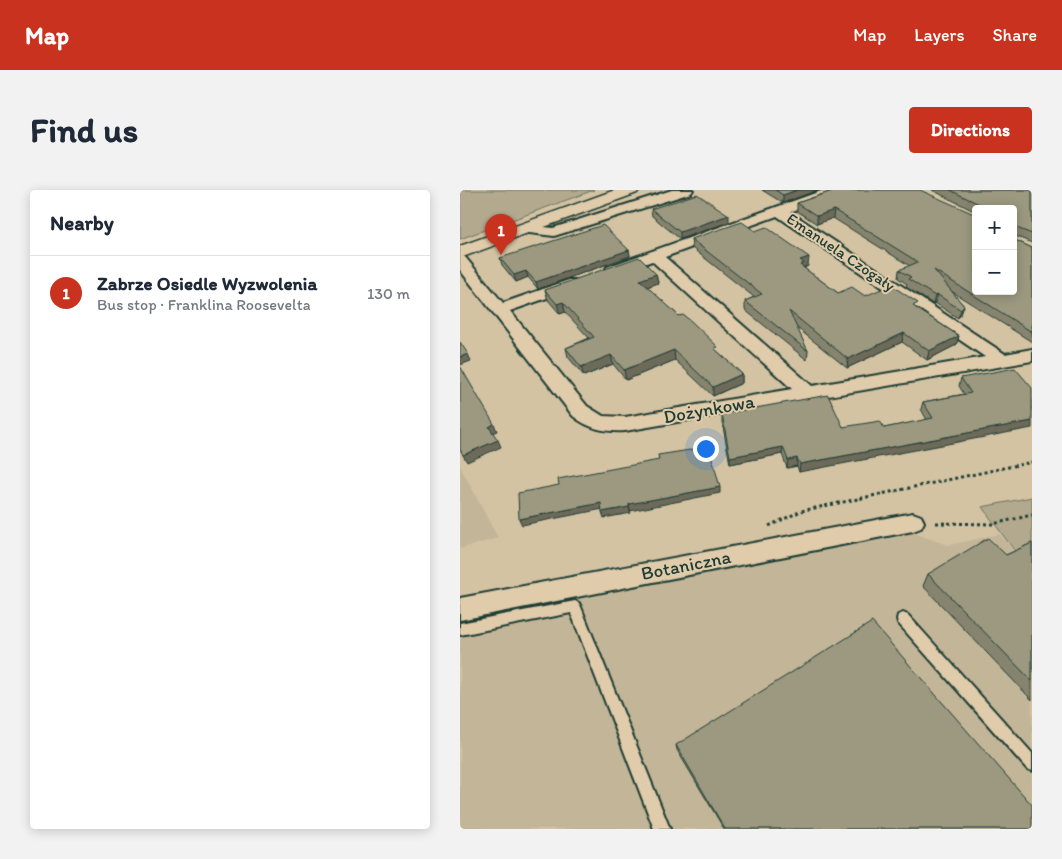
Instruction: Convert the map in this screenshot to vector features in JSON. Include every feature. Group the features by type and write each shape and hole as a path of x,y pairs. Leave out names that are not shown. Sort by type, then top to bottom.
{"street":[{"path":"460,252 631,190"},
{"path":"526,228 554,232 686,190"},
{"name":"Emanuela Czogały","path":"501,309 837,190"},
{"name":"Emanuela Czogały","path":"779,210 1002,360"},
{"path":"654,255 808,393"},
{"name":"Dożynkowa","path":"460,260 501,309 580,411 592,421 607,424 625,424 1032,355"},
{"name":"Botaniczna","path":"460,609 913,522"}],"lane":[{"path":"460,629 575,607 662,829"},
{"path":"903,619 1032,764"}],"path":[{"path":"750,552 754,537 772,522 801,511 1032,462"},
{"path":"913,522 993,524 1032,515"}],"shaded area":[{"path":"460,190 594,190 460,239"},
{"path":"460,466 498,538 460,549"},
{"path":"1032,497 1032,574 982,507"},
{"path":"908,531 948,545 1000,534 1032,574 1032,829 460,829 460,619"}],"building":[{"path":"775,190 797,190 783,195"},
{"path":"835,190 920,190 972,213 972,294 934,270 964,306 961,310 908,279 911,277 899,270 918,262 834,210 817,216 797,203"},
{"path":"950,190 1032,190 1032,234 1017,228 1017,205 979,205"},
{"path":"697,194 729,215 680,232 651,209"},
{"path":"742,222 755,231 766,227 809,257 800,260 804,263 800,265 838,293 852,287 865,296 891,285 918,303 913,306 959,336 929,351 904,333 848,359 789,311 808,351 745,301 762,294 691,239"},
{"path":"603,225 629,250 536,282 526,271 514,275 500,258"},
{"path":"1017,241 1032,248 1032,332 974,295 1017,295"},
{"path":"639,257 656,274 640,280 679,316 683,315 691,321 718,347 714,348 742,374 713,387 674,350 624,370 611,355 581,367 566,348 594,337 563,302 557,304 545,290"},
{"path":"460,342 468,354 460,357"},
{"path":"460,366 494,424 489,427 498,440 463,455 460,449"},
{"path":"1015,368 1032,388 1032,421 800,464 797,458 788,460 783,447 730,457 722,414 828,395 843,427 880,421 884,428 933,418 923,402 971,393 961,378"},
{"path":"709,447 720,487 629,504 629,507 602,512 601,503 519,519 518,493 559,485 558,479 659,460 658,455"},
{"path":"988,538 1006,555 1032,543 1032,681 928,574"},
{"path":"872,622 1032,805 1032,829 725,829 676,745"}],"place":[{"name":"Zabrze Osiedle Wyzwolenia","path":"501,255"}]}
